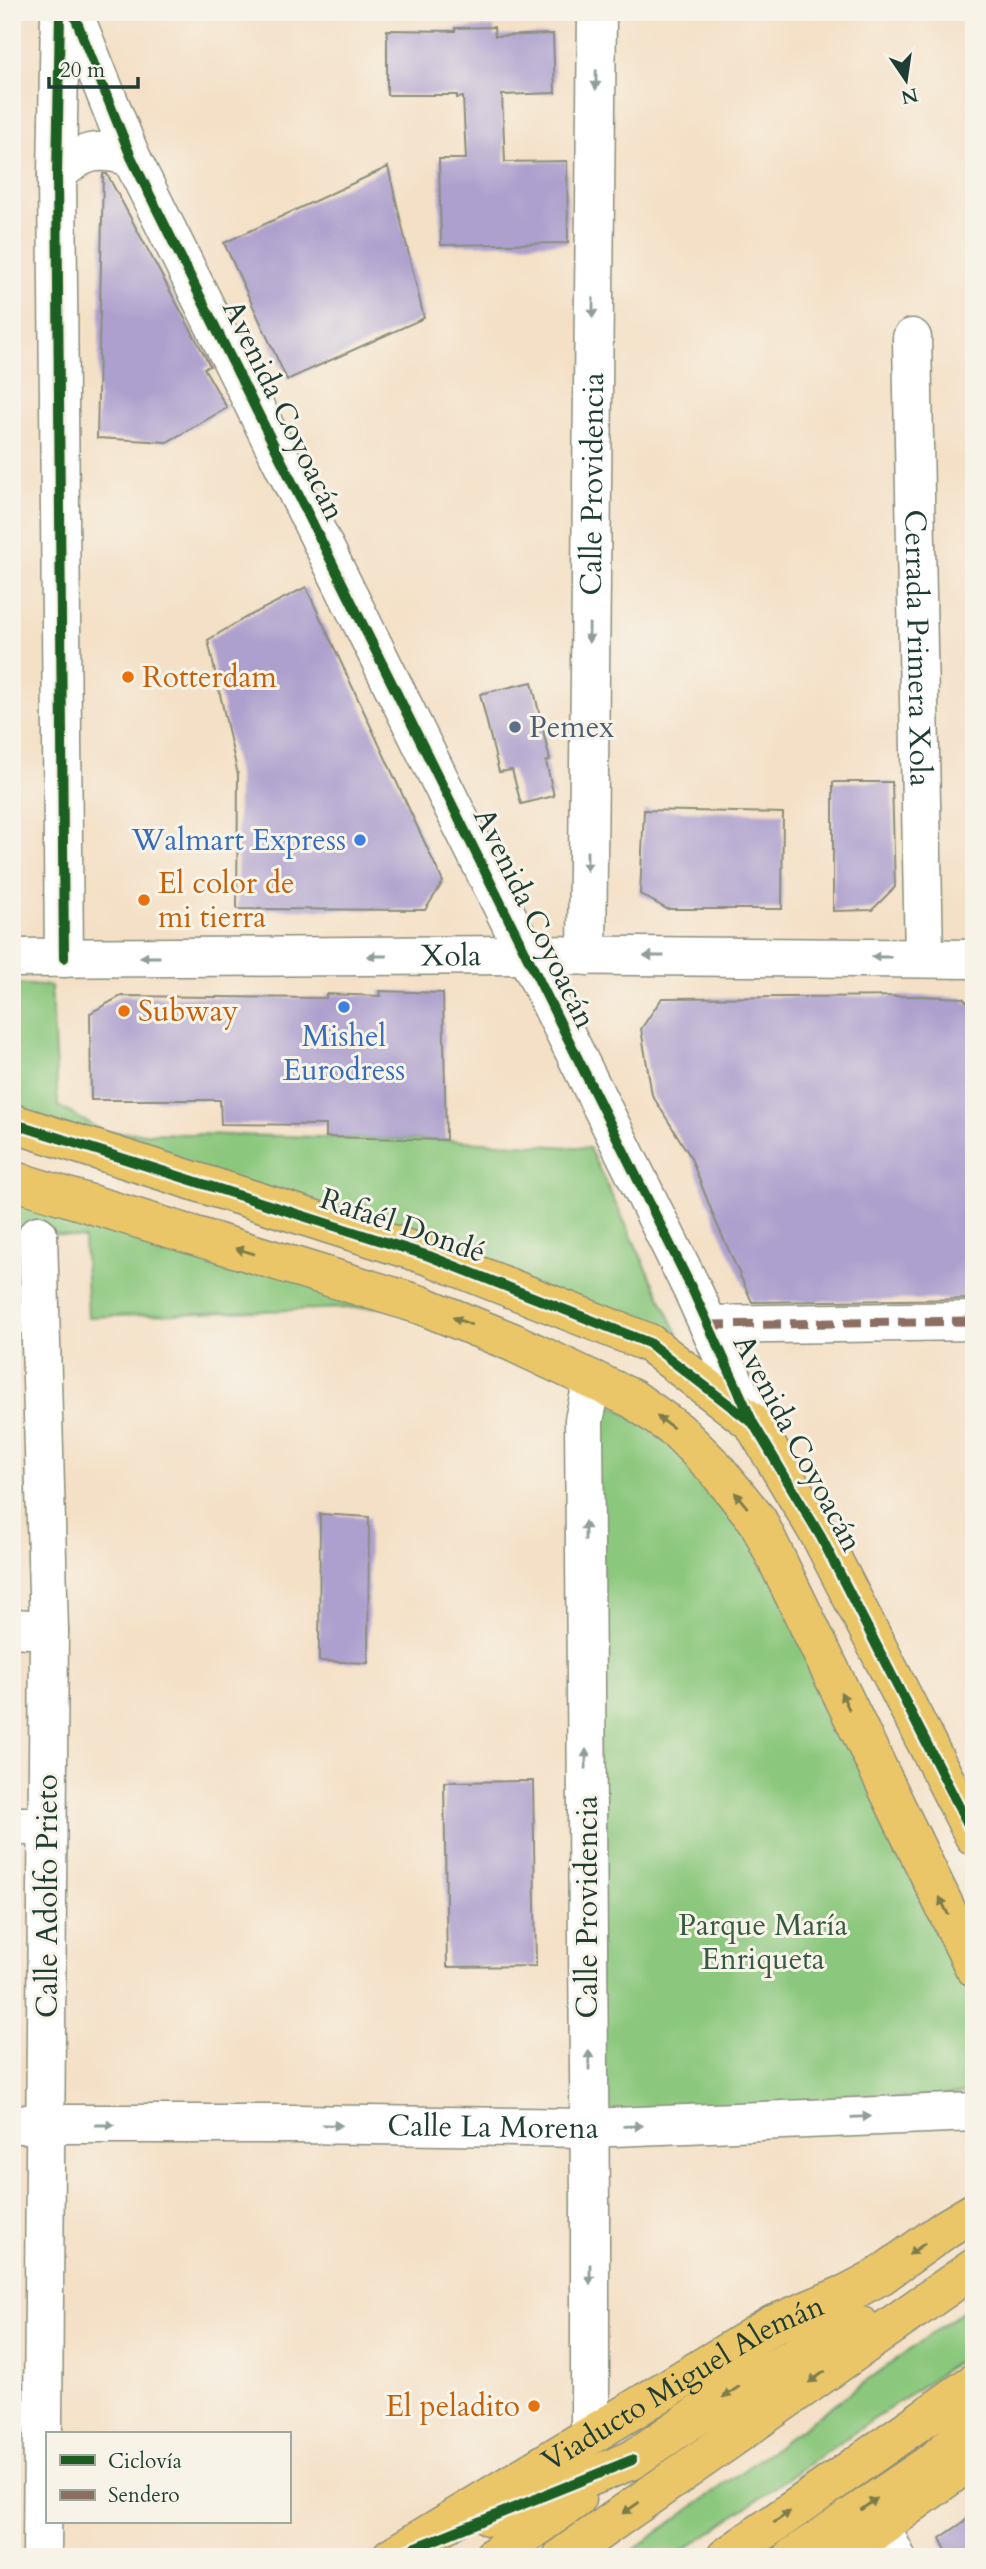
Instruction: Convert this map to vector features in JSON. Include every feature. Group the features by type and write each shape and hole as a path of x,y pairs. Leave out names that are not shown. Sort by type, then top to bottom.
{"main road":[{"name":"Rafaél Dondé","path":"12,1123 429,1256 649,1343 753,1423"},
{"path":"12,1180 421,1305 512,1342 633,1399 667,1423 715,1468 758,1521 974,1967"},
{"name":"Avenida Coyoacán","path":"753,1423 821,1537 974,1836"},
{"name":"Viaducto Miguel Alemán","path":"392,2557 772,2325 846,2294 880,2276 974,2212"},
{"name":"Viaducto Miguel Alemán","path":"562,2557 974,2268"},
{"path":"392,2557 632,2460 761,2373 818,2344 925,2301"},
{"path":"726,2557 974,2383"},
{"path":"793,2557 934,2461 974,2425"},
{"path":"839,2557 889,2542 974,2458"},
{"name":"Viaducto Miguel Alemán","path":"493,2557 632,2460"}],"street":[{"path":"60,12 57,175 64,958"},
{"name":"Avenida Coyoacán","path":"74,12 131,158 709,1325 753,1423"},
{"name":"Calle Providencia","path":"587,956 597,12"},
{"path":"57,175 82,153 115,152 131,158"},
{"name":"Cerrada Primera Xola","path":"912,338 924,958"},
{"name":"Xola","path":"12,958 526,955 974,959"},
{"name":"Calle Adolfo Prieto","path":"38,1235 29,1491 31,1629 28,2427 42,2557"},
{"path":"709,1325 974,1321"},
{"name":"Calle Providencia","path":"590,2435 584,1420 593,1380"},
{"name":"Calle La Morena","path":"29,2124 589,2128 974,2112"},
{"path":"902,2115 974,2128"}],"green space":[{"path":"12,984 51,986 58,1106 105,1132 446,1140 589,1148 678,1334 12,1111"},
{"path":"12,1190 405,1306 88,1317 84,1239 23,1228 12,1229"},
{"name":"Parque María Enriqueta","path":"598,1396 653,1431 714,1483 764,1555 974,1991 974,2093 596,2120"},
{"path":"974,2303 974,2350 674,2557 624,2557"}],"building":[{"path":"494,27 495,36 553,34 555,93 502,95 505,162 567,161 568,243 441,245 439,159 466,159 463,97 387,95 387,30 455,31 455,28"},
{"path":"388,167 424,318 287,380 224,243"},
{"path":"103,174 107,174 205,356 210,366 204,368 227,408 167,442 97,438"},
{"path":"306,587 443,882 425,910 237,909 238,775 208,640"},
{"name":"Pemex","path":"532,682 550,760 546,762 554,796 521,804 512,770 499,772 480,694"},
{"path":"833,782 892,782 895,887 872,910 833,911"},
{"path":"644,810 783,813 782,909 667,909 640,894"},
{"path":"379,991 443,993 446,1140 326,1137 326,1125 221,1124 220,1100 91,1100 90,1013 121,996 326,998 326,994 380,996"},
{"path":"662,998 963,998 974,1009 974,1299 752,1302 690,1156 652,1095 641,1029"},
{"path":"320,1514 369,1517 368,1663 319,1661"},
{"path":"533,1781 536,1966 447,1967 444,1782"},
{"path":"974,2515 974,2557 949,2557 940,2538"}],"marked path":[{"path":"709,1325 974,1321"}],"cycle path":[{"path":"60,12 57,175 64,958"},
{"path":"73,12 131,157 693,1291 753,1423 821,1537 974,1836"},
{"path":"12,1123 429,1256 649,1343 750,1421"},
{"path":"392,2557 632,2460"}],"place":[{"name":"Rotterdam","path":"128,677"},
{"name":"Pemex","path":"515,727"},
{"name":"Walmart Express","path":"360,840"},
{"name":"El color de mi tierra","path":"144,900"},
{"name":"Mishel Eurodress","path":"344,1007"},
{"name":"Subway","path":"124,1011"},
{"name":"El peladito","path":"534,2406"}]}
